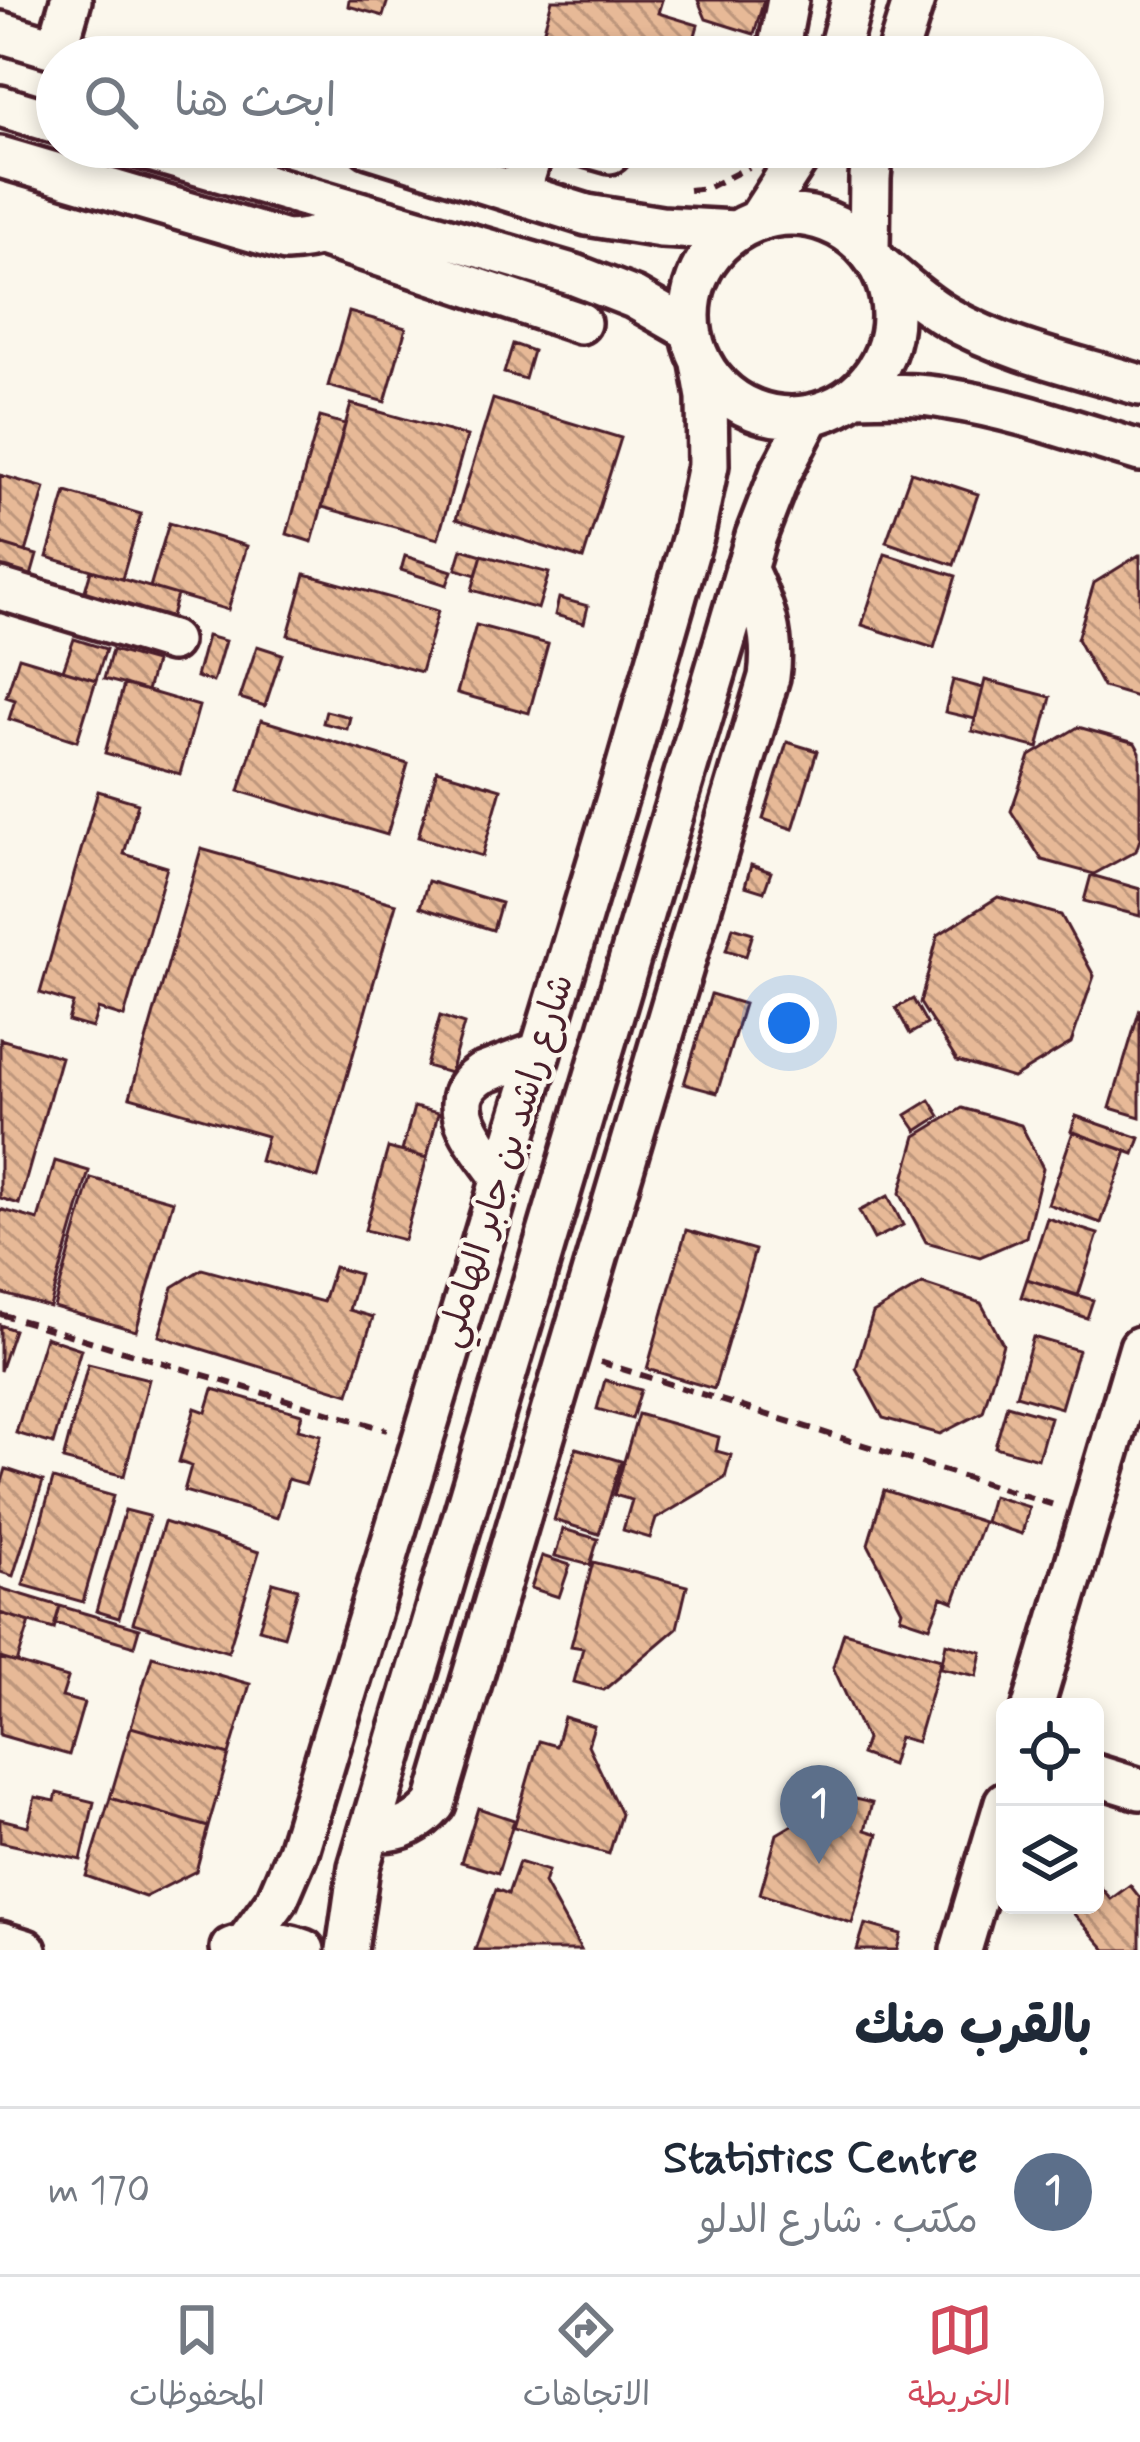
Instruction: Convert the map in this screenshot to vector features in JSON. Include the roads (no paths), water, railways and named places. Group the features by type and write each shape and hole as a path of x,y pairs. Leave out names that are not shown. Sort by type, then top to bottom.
{"street":[{"path":"70,36 71,0"},
{"path":"781,36 788,0"},
{"path":"842,36 852,0"},
{"path":"903,36 914,0"},
{"path":"0,32 36,43"},
{"path":"0,106 36,117"},
{"path":"0,157 36,168"},
{"path":"37,168 286,241 321,236 357,213"},
{"path":"207,168 357,213 580,323"},
{"path":"436,168 624,222 747,225 788,214 818,218 846,230 911,292 946,316 983,335 1140,385"},
{"path":"519,194 527,168"},
{"path":"695,346 690,301 698,274 713,249 747,225 778,193 793,168"},
{"path":"321,236 605,285 662,313 695,346 721,389 747,407 779,416 812,415 855,394 875,374 888,348 892,306 874,257 871,168"},
{"name":"شارع راشد بن جابر الهاملي","path":"236,1947 277,1900 298,1851 703,500 709,431 695,346"},
{"path":"855,394 969,402 1140,451"},
{"name":"شارع راشد بن جابر الهاملي","path":"347,1950 353,1894 370,1830 746,568 766,504 812,415"},
{"path":"370,1830 400,1830 426,1816 435,1804 571,1353 769,677 770,625 746,568"},
{"path":"0,589 171,641"},
{"path":"502,1178 465,1124 464,1092 481,1074 540,1052"},
{"path":"542,1258 594,1274"},
{"path":"1036,1698 1140,1347"},
{"path":"1104,1778 1140,1789"},
{"path":"961,1950 1004,1806"},
{"path":"236,1947 273,1941 304,1950"},
{"path":"0,1942 26,1950"}],"place":[{"name":"Statistics Centre","path":"819,1864"}]}
